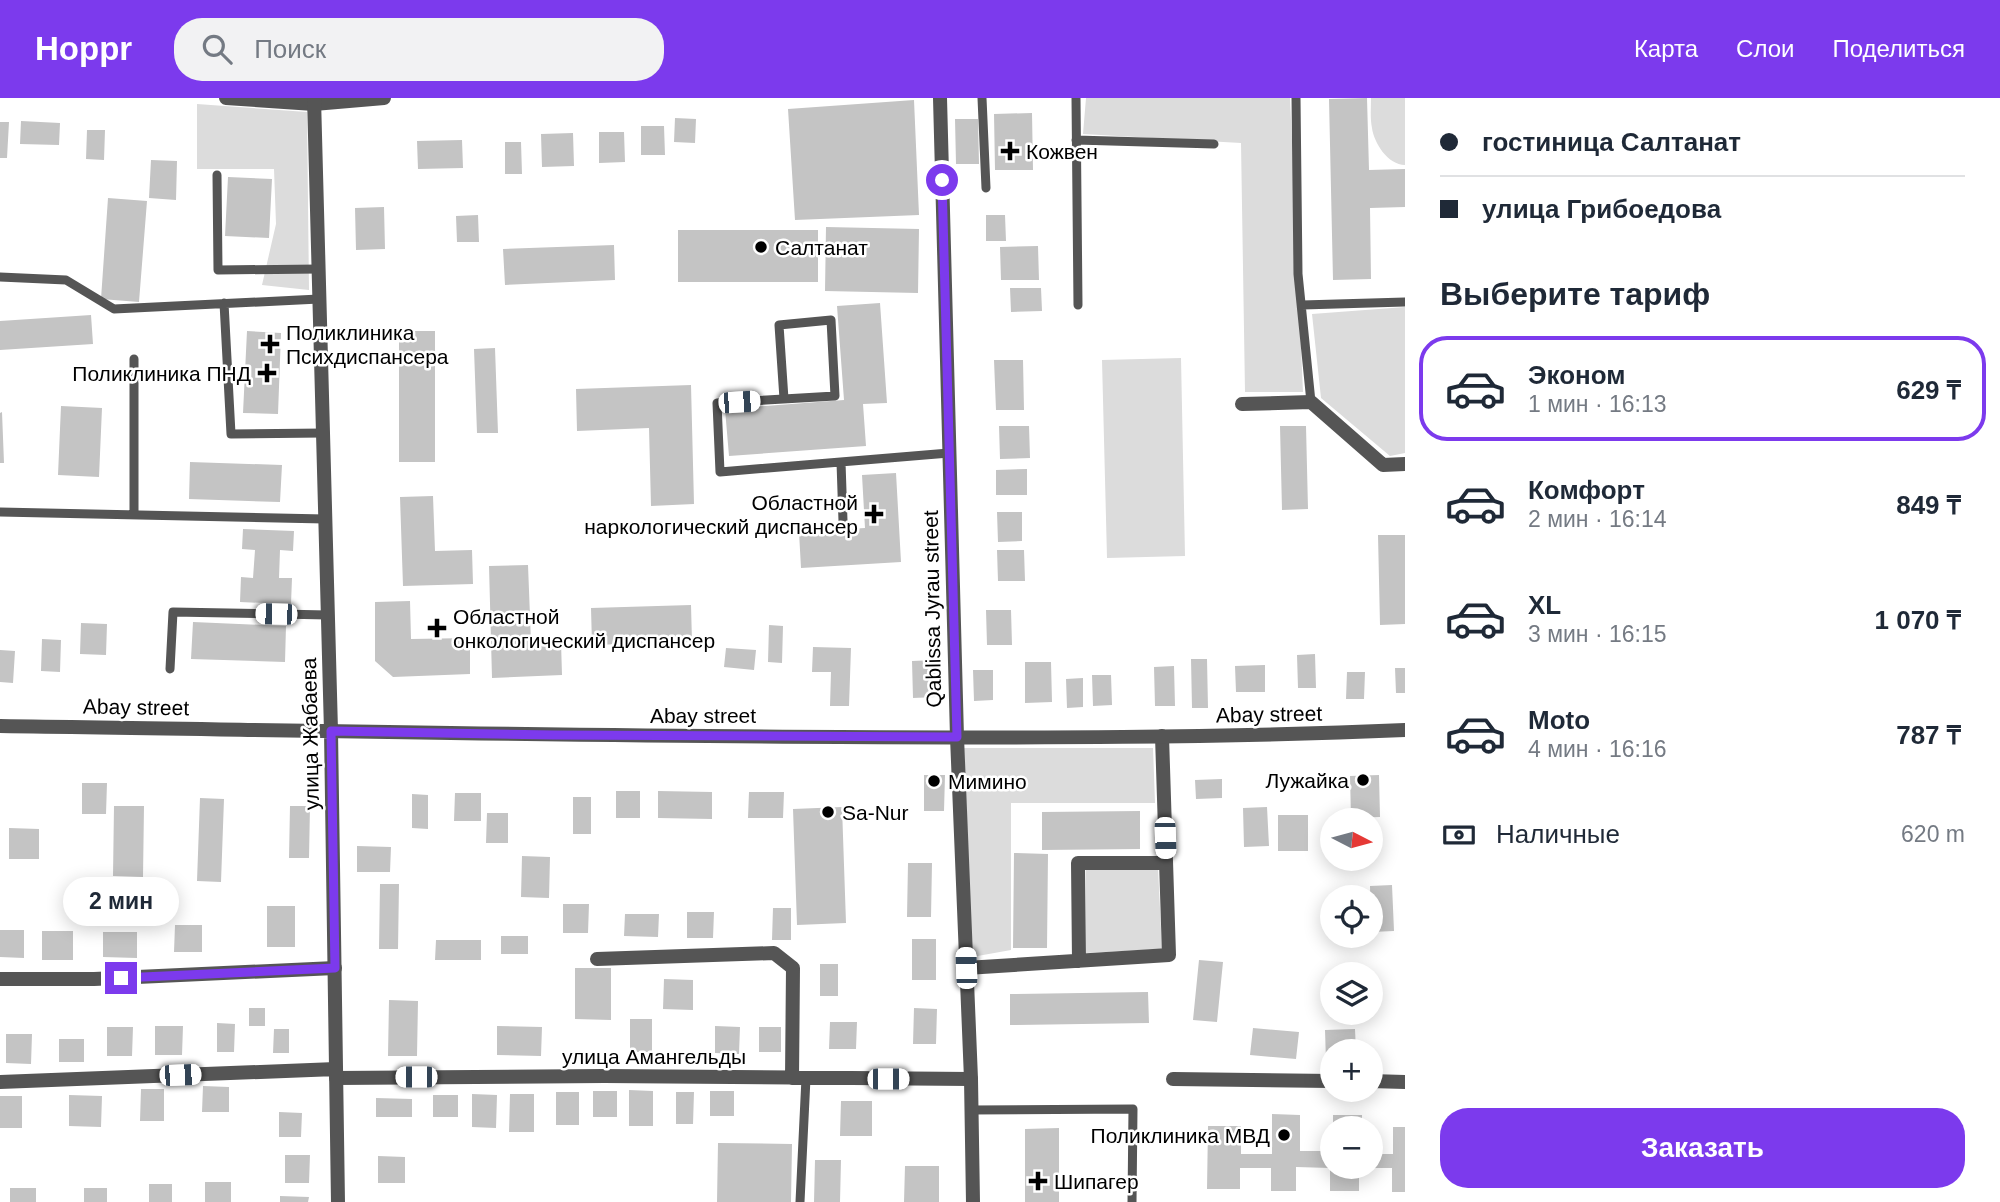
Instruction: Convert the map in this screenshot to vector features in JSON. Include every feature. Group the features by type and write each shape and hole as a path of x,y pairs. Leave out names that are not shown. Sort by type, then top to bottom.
{"street":[{"path":"226,98 314,101 384,98"},
{"name":"Qablissa Jyrau street","path":"940,98 973,1202"},
{"name":"улица Жабаева","path":"314,101 331,731 338,1202"},
{"path":"1242,404 1311,402 1383,465 1405,464"},
{"name":"Abay street","path":"0,726 569,735 957,737 1267,736 1405,730"},
{"path":"966,968 1169,956 1162,736"},
{"path":"1079,961 1078,863 1166,863"},
{"path":"597,959 774,953 793,968 799,1078"},
{"path":"0,979 94,979 335,968"},
{"name":"улица Амангельды","path":"0,1082 336,1074 971,1079"},
{"path":"1173,1079 1320,1081"},
{"path":"1383,1081 1405,1082"}],"lane":[{"path":"982,98 986,188"},
{"path":"1076,98 1078,305"},
{"path":"1296,98 1298,274 1311,402"},
{"path":"1076,140 1214,145"},
{"path":"217,175 218,270 319,270"},
{"path":"0,277 66,279 114,309 319,299"},
{"path":"1301,306 1405,302"},
{"path":"225,303 231,435 323,433"},
{"path":"784,399 779,325 831,320 835,396 717,403 720,472 949,453"},
{"path":"134,359 134,515"},
{"path":"841,462 843,521"},
{"path":"0,512 325,519"},
{"path":"170,669 173,612 328,615"},
{"path":"799,1078 800,1202"},
{"path":"971,1110 1133,1110 1132,1202"}],"shaded area":[{"path":"1086,98 1290,98 1303,392 1245,392 1241,143 1083,134"},
{"path":"1371,98 1405,98 1405,165 1388,157 1376,140 1371,124"},
{"path":"197,104 307,112 309,290 262,285 276,224 274,169 197,169"},
{"path":"1405,307 1405,453 1390,456 1321,398 1312,314"},
{"path":"1181,358 1185,556 1107,558 1102,360"},
{"path":"964,748 1153,748 1155,803 1011,803 1011,950 972,957"},
{"path":"1158,868 1162,949 1086,953 1086,870"}],"building":[{"path":"1367,98 1369,170 1405,169 1405,207 1370,208 1371,279 1333,280 1329,99"},
{"path":"914,100 919,215 795,220 788,109"},
{"path":"1032,113 1033,170 995,170 994,114"},
{"path":"675,118 696,119 695,143 674,142"},
{"path":"955,119 978,119 979,164 956,164"},
{"path":"21,121 60,123 59,145 20,144"},
{"path":"0,122 9,122 7,158 0,158"},
{"path":"641,126 664,126 665,155 641,155"},
{"path":"87,130 105,130 104,160 86,159"},
{"path":"599,132 624,132 625,162 599,163"},
{"path":"573,133 574,166 542,167 541,134"},
{"path":"462,140 463,168 418,169 417,141"},
{"path":"505,142 521,142 522,174 505,174"},
{"path":"151,160 177,161 176,200 149,198"},
{"path":"228,177 272,179 269,238 225,236"},
{"path":"108,198 147,201 139,302 101,299"},
{"path":"384,207 385,249 356,250 355,208"},
{"path":"478,215 479,242 457,242 456,216"},
{"path":"986,215 1005,215 1006,241 986,241"},
{"path":"826,227 919,229 918,293 825,291"},
{"path":"678,230 818,230 818,282 678,282"},
{"path":"614,245 615,280 505,285 503,249"},
{"path":"1038,246 1039,280 1001,280 1000,247"},
{"path":"1010,288 1041,288 1042,311 1011,312"},
{"path":"880,303 887,403 863,404 866,446 729,456 725,409 844,400 837,306"},
{"path":"91,315 93,344 0,350 0,321"},
{"path":"247,331 281,333 278,414 243,413"},
{"path":"399,331 435,331 435,462 399,462"},
{"path":"495,348 498,433 477,433 474,349"},
{"path":"994,360 1023,360 1024,410 996,410"},
{"path":"691,385 694,504 651,506 649,428 577,431 576,389"},
{"path":"61,406 102,408 99,477 58,475"},
{"path":"2,412 4,463 0,463 0,413"},
{"path":"999,426 1029,426 1030,458 1000,459"},
{"path":"1280,426 1306,426 1308,509 1282,510"},
{"path":"190,462 282,465 280,502 189,499"},
{"path":"1027,469 1027,495 996,495 996,470"},
{"path":"896,473 901,562 801,568 799,532 865,528 862,475"},
{"path":"433,496 435,551 472,550 473,584 403,586 400,497"},
{"path":"997,512 1022,512 1022,541 998,542"},
{"path":"243,529 294,531 293,551 280,550 279,578 292,578 291,604 240,602 241,577 253,578 255,550 242,549"},
{"path":"1378,535 1405,535 1405,624 1380,625"},
{"path":"997,550 1024,550 1025,581 998,581"},
{"path":"528,565 531,642 561,642 562,675 492,678 489,566"},
{"path":"410,601 411,639 470,638 470,674 393,677 375,661 375,602"},
{"path":"691,605 692,642 592,645 591,608"},
{"path":"986,610 1011,610 1012,645 987,645"},
{"path":"193,622 286,626 285,662 191,659"},
{"path":"81,623 107,624 106,655 80,654"},
{"path":"769,625 783,626 782,663 768,662"},
{"path":"42,639 61,640 60,672 41,671"},
{"path":"813,647 851,648 849,706 830,706 831,672 812,672"},
{"path":"726,648 756,650 754,670 724,667"},
{"path":"0,650 15,651 13,683 0,682"},
{"path":"1315,654 1316,688 1298,688 1297,655"},
{"path":"1191,659 1207,659 1208,708 1192,708"},
{"path":"935,660 936,697 913,698 912,661"},
{"path":"1025,662 1051,662 1052,702 1025,703"},
{"path":"1265,665 1265,692 1236,692 1235,666"},
{"path":"1174,666 1175,706 1155,706 1154,667"},
{"path":"1395,668 1405,668 1405,693 1396,693"},
{"path":"973,670 993,670 993,700 974,701"},
{"path":"1347,672 1365,672 1364,699 1346,699"},
{"path":"1092,675 1111,675 1112,705 1093,706"},
{"path":"1083,678 1083,707 1067,708 1066,679"},
{"path":"924,775 945,775 944,811 924,811"},
{"path":"1379,775 1380,808 1351,808 1350,776"},
{"path":"1222,779 1222,798 1196,799 1195,780"},
{"path":"82,783 107,783 106,814 82,814"},
{"path":"616,791 640,791 640,818 616,818"},
{"path":"658,791 712,792 712,819 658,818"},
{"path":"749,792 784,792 783,818 748,818"},
{"path":"455,793 481,793 481,821 454,821"},
{"path":"412,794 428,795 428,829 412,828"},
{"path":"573,797 591,797 591,834 573,834"},
{"path":"200,798 224,799 221,882 197,881"},
{"path":"114,806 144,806 143,877 113,876"},
{"path":"290,806 310,806 309,858 289,858"},
{"path":"842,807 846,923 797,925 793,809"},
{"path":"1267,807 1269,846 1244,847 1243,808"},
{"path":"1140,811 1140,849 1042,850 1042,812"},
{"path":"487,813 508,813 508,843 486,843"},
{"path":"1278,815 1308,815 1308,851 1278,851"},
{"path":"9,828 39,829 39,859 9,859"},
{"path":"357,846 391,847 390,872 357,872"},
{"path":"1014,853 1048,854 1047,948 1013,948"},
{"path":"522,856 550,857 549,898 521,897"},
{"path":"908,863 932,863 931,917 907,917"},
{"path":"380,884 399,884 398,949 379,949"},
{"path":"1383,885 1392,885 1394,931 1383,931"},
{"path":"563,904 589,904 588,933 563,933"},
{"path":"267,906 295,906 295,947 267,947"},
{"path":"773,908 791,908 791,940 772,940"},
{"path":"687,912 714,912 713,938 687,938"},
{"path":"625,914 659,914 658,937 624,936"},
{"path":"175,925 202,925 202,952 174,952"},
{"path":"0,930 24,930 24,958 0,957"},
{"path":"42,931 73,931 73,960 42,960"},
{"path":"103,932 137,932 137,958 103,957"},
{"path":"501,936 528,936 528,954 501,954"},
{"path":"912,939 936,939 936,980 912,980"},
{"path":"436,940 481,940 481,960 435,960"},
{"path":"1199,960 1223,962 1217,1022 1193,1020"},
{"path":"820,964 838,964 838,996 820,996"},
{"path":"575,968 611,968 611,1020 575,1019"},
{"path":"664,979 693,980 693,1010 663,1009"},
{"path":"1148,992 1149,1023 1010,1025 1010,994"},
{"path":"389,1000 418,1001 417,1056 388,1056"},
{"path":"249,1008 265,1008 265,1026 249,1026"},
{"path":"914,1008 937,1009 936,1044 913,1044"},
{"path":"630,1019 652,1019 652,1052 630,1052"},
{"path":"830,1022 857,1022 856,1049 829,1049"},
{"path":"217,1023 235,1024 234,1052 217,1052"},
{"path":"155,1026 183,1026 182,1055 155,1055"},
{"path":"497,1026 542,1027 541,1056 497,1055"},
{"path":"715,1026 740,1027 739,1054 715,1053"},
{"path":"107,1027 133,1027 132,1056 107,1056"},
{"path":"759,1027 781,1027 781,1052 759,1052"},
{"path":"1253,1028 1299,1032 1296,1059 1250,1055"},
{"path":"274,1029 289,1029 289,1053 273,1053"},
{"path":"1355,1029 1355,1039 1325,1039 1325,1030"},
{"path":"6,1034 32,1034 31,1064 6,1063"},
{"path":"59,1039 84,1039 84,1062 59,1062"},
{"path":"203,1086 229,1087 229,1112 202,1112"},
{"path":"141,1089 164,1089 164,1121 140,1121"},
{"path":"629,1090 653,1091 653,1126 629,1126"},
{"path":"593,1091 617,1091 617,1117 593,1117"},
{"path":"710,1091 734,1091 734,1116 710,1116"},
{"path":"556,1092 579,1092 579,1125 556,1125"},
{"path":"676,1092 694,1092 693,1124 676,1124"},
{"path":"472,1094 497,1095 496,1128 472,1127"},
{"path":"510,1094 534,1094 534,1132 509,1132"},
{"path":"69,1095 102,1096 101,1127 69,1126"},
{"path":"433,1095 458,1095 458,1117 433,1117"},
{"path":"0,1096 22,1096 22,1128 0,1128"},
{"path":"376,1098 412,1099 412,1117 376,1117"},
{"path":"841,1101 872,1101 872,1136 840,1136"},
{"path":"279,1112 302,1113 301,1137 279,1137"},
{"path":"1272,1114 1300,1115 1300,1151 1320,1151 1320,1168 1296,1167 1296,1191 1271,1191 1271,1168 1240,1168 1240,1189 1207,1189 1208,1126 1241,1126 1241,1154 1272,1154"},
{"path":"1393,1127 1405,1127 1405,1192 1392,1192 1392,1168 1383,1168 1383,1154 1393,1154"},
{"path":"1059,1128 1059,1202 1025,1202 1025,1129"},
{"path":"718,1143 792,1144 791,1202 717,1202"},
{"path":"285,1155 310,1155 309,1183 285,1183"},
{"path":"378,1156 405,1157 405,1183 378,1183"},
{"path":"815,1160 841,1160 840,1202 814,1202"},
{"path":"905,1166 939,1166 939,1202 904,1202"},
{"path":"1330,1179 1359,1179 1359,1191 1330,1191"},
{"path":"205,1182 231,1182 231,1202 205,1202"},
{"path":"149,1184 172,1184 172,1202 149,1202"},
{"path":"10,1188 36,1188 36,1202 10,1202"},
{"path":"84,1188 107,1188 107,1202 84,1202"},
{"path":"280,1196 309,1197 308,1202 280,1202"}],"place":[{"name":"Кожвен","path":"1010,151"},
{"name":"Салтанат","path":"761,247"},
{"name":"Поликлиника Психдиспансера","path":"270,344"},
{"name":"Поликлиника ПНД","path":"267,373"},
{"name":"Областной наркологический диспансер","path":"874,514"},
{"name":"Областной онкологический диспансер","path":"437,628"},
{"name":"Лужайка","path":"1363,780"},
{"name":"Мимино","path":"934,781"},
{"name":"Sa-Nur","path":"828,812"},
{"name":"Поликлиника МВД","path":"1284,1135"},
{"name":"Шипагер","path":"1038,1181"}],"route":[{"path":"121,978 335,968 331,731 957,737 942,180"}]}
